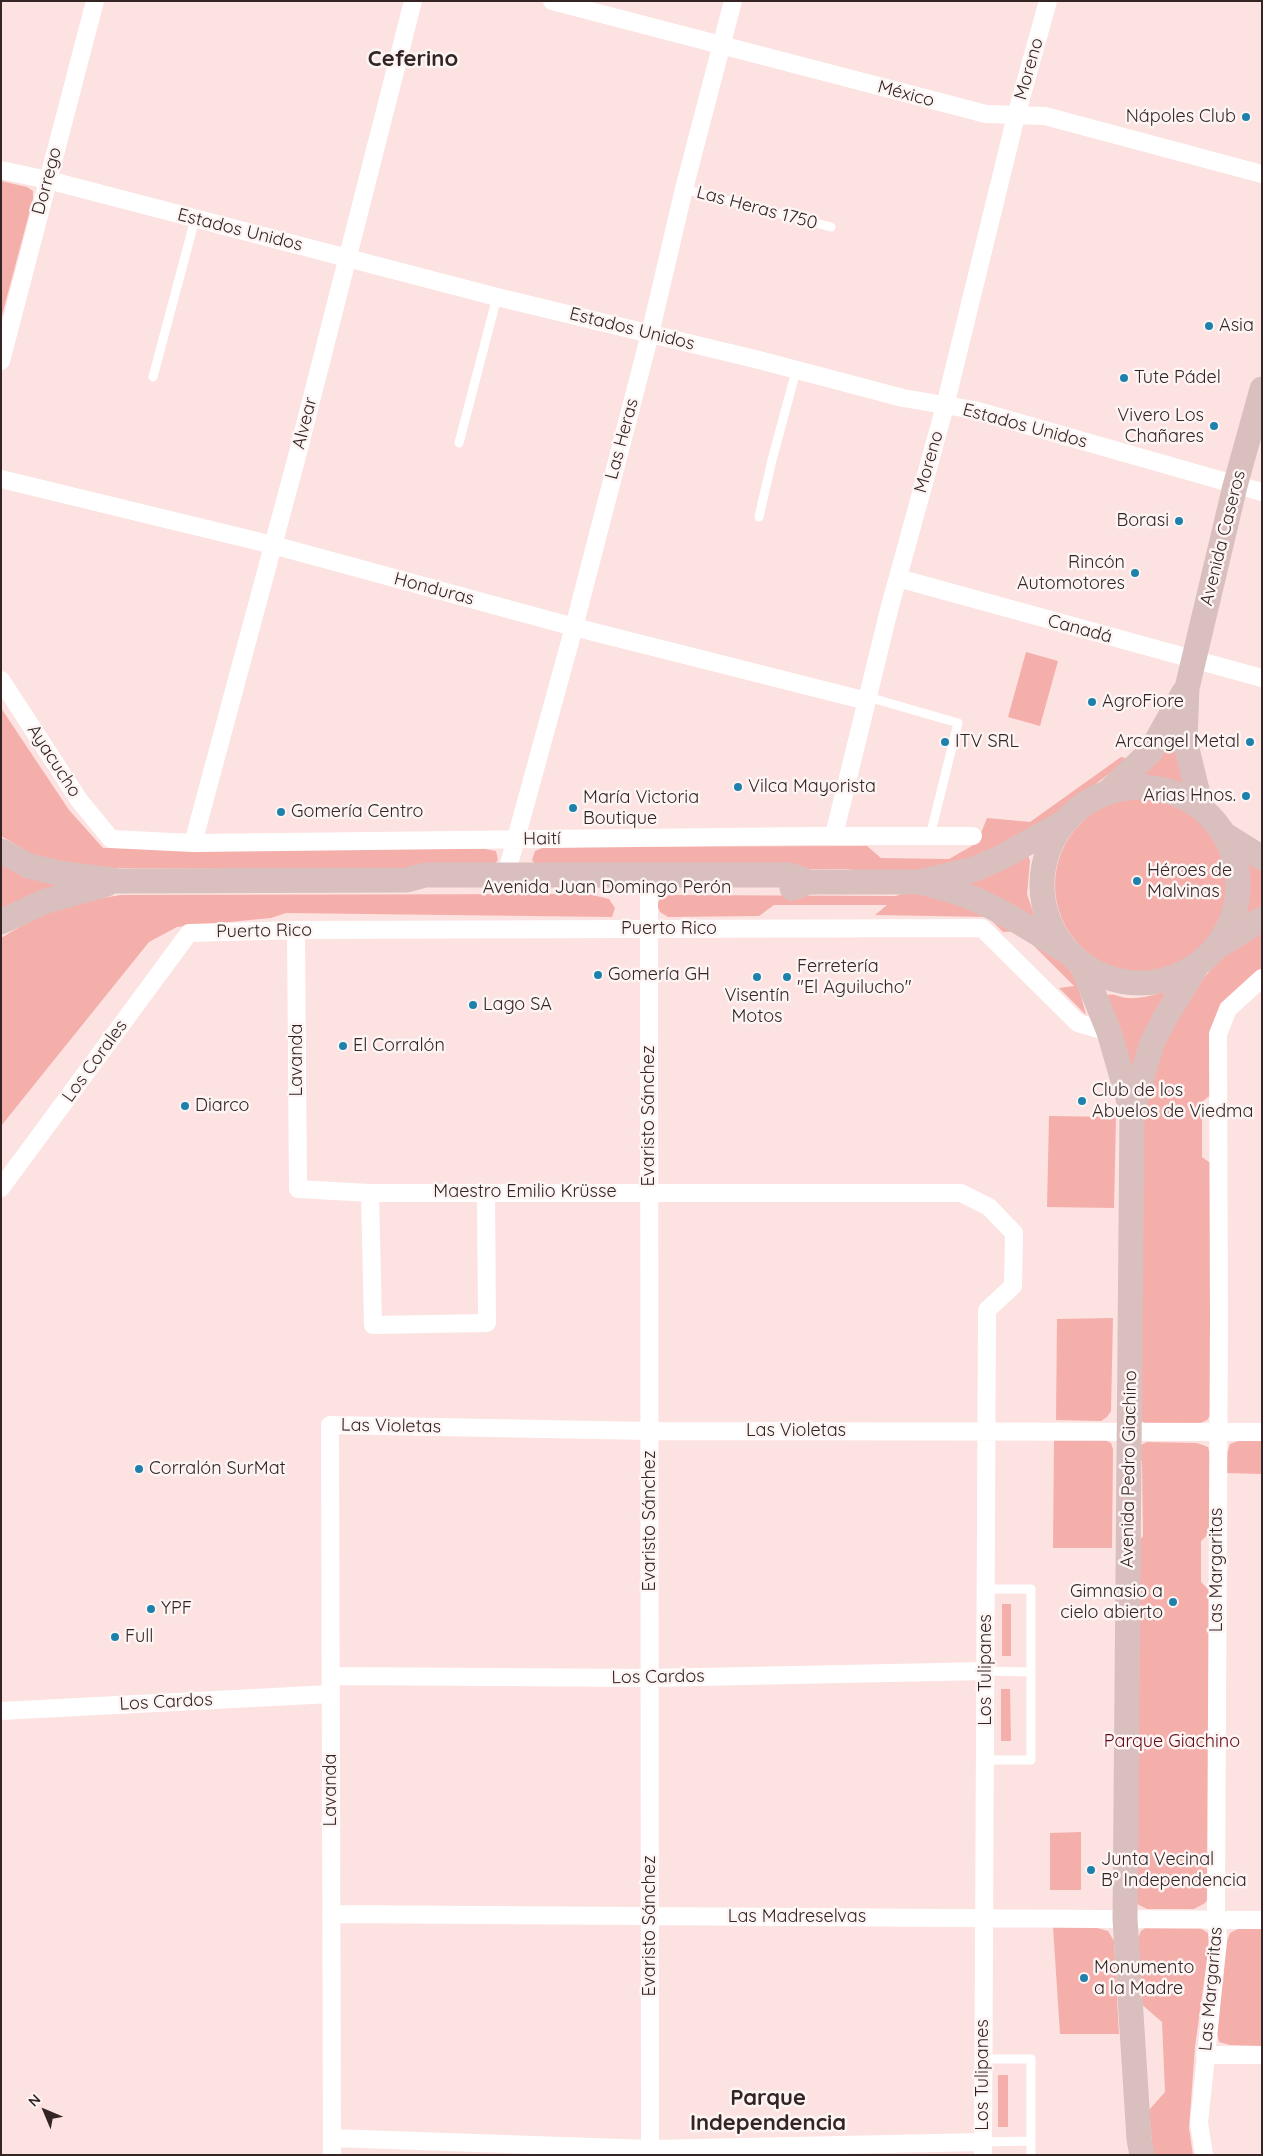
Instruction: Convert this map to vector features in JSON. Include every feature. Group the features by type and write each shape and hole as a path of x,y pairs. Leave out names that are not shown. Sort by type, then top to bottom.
{"main road":[{"name":"Avenida Caseros","path":"1200,806 1185,741 1187,688 1235,486 1262,389"},
{"name":"Avenida Caseros","path":"1110,790 1150,752 1187,688"},
{"path":"1061,824 1083,805 1110,790 1141,787 1175,792 1200,806 1227,836 1262,858"},
{"name":"Avenida Juan Domingo Perón","path":"408,880 425,888 790,888 808,882 920,882 975,868 1004,856 1061,824"},
{"name":"Avenida Pedro Giachino","path":"1061,824 1045,858 1041,889 1050,923 1075,959 1109,1032 1132,1112"},
{"path":"1220,945 1234,913 1239,884 1234,854 1227,836"},
{"name":"Avenida Juan Domingo Perón","path":"1,851 29,866 58,873 118,881 408,880 425,875 790,875 808,882"},
{"name":"Avenida Juan Domingo Perón","path":"1,922 43,902 118,881"},
{"name":"Avenida Juan Domingo Perón","path":"920,882 965,895 995,909 1025,925 1099,975 1136,985 1164,981 1196,968"},
{"path":"1196,968 1220,945 1262,919"},
{"name":"Avenida Pedro Giachino","path":"1142,2155 1138,2139 1125,1919 1132,1112 1152,1043 1196,968"}],"street":[{"name":"Dorrego","path":"1,361 95,1"},
{"name":"Alvear","path":"193,843 273,545 413,1"},
{"name":"México","path":"552,1 986,114 1045,116 1262,174"},
{"name":"Las Heras","path":"506,875 574,627 650,334 684,189 733,1"},
{"name":"Moreno","path":"834,836 898,578 945,406 1016,116 1048,1"},
{"name":"Estados Unidos","path":"1,170 48,180 347,258 903,398 974,410 1235,486 1262,492"},
{"name":"Honduras","path":"1,479 273,545 574,627 867,699"},
{"name":"Canadá","path":"898,578 1262,678"},
{"name":"Ayacucho","path":"1,680 79,800 111,839"},
{"name":"Haití","path":"111,839 193,843 973,836"},
{"name":"Evaristo Sánchez","path":"649,888 650,2152"},
{"name":"Puerto Rico","path":"189,934 296,930 982,928 1078,1023 1109,1032"},
{"name":"Lavanda","path":"296,930 298,1190"},
{"name":"Los Corales","path":"1,1188 189,934"},
{"name":"Las Margaritas","path":"1204,2155 1199,2123 1218,1941 1218,1034 1228,1009 1262,978"},
{"name":"Maestro Emilio Krüsse","path":"298,1190 370,1193 961,1193"},
{"path":"370,1193 373,1325 487,1323 486,1193"},
{"name":"Los Tulipanes","path":"961,1193 989,1207 1014,1233 1013,1286 987,1310 983,2148"},
{"name":"Lavanda","path":"330,1425 332,2146"},
{"name":"Las Violetas","path":"330,1425 650,1431 1262,1432"},
{"name":"Los Cardos","path":"331,1676 650,1678 986,1671"},
{"name":"Los Cardos","path":"1,1711 331,1694"},
{"name":"Las Madreselvas","path":"331,1914 1262,1920"},
{"path":"1205,2055 1262,2055"},
{"path":"332,2146 650,2152 983,2148"}],"lane":[{"name":"Las Heras 1750","path":"684,189 831,227"},
{"path":"153,377 195,219"},
{"path":"459,443 497,296"},
{"path":"759,517 796,371"},
{"path":"867,699 958,723 930,836"},
{"path":"985,1760 1031,1760 1031,1589 986,1589"},
{"path":"986,1671 1031,1672"},
{"path":"983,2059 1031,2059 1031,2155"},
{"path":"983,2148 1031,2142"}],"green space":[{"path":"1,181 27,187 33,191 33,199 1,319"},
{"path":"1026,652 1058,661 1040,726 1008,717"},
{"path":"1,708 69,810 103,848 485,849 496,851 498,860 492,867 479,870 94,868 33,855 1,836"},
{"path":"1174,726 1186,785 1178,785 1154,776 1141,777"},
{"path":"1121,757 1129,759 1057,813 972,861 891,875 846,869 547,870 537,867 532,860 535,851 545,847 867,846 881,858 949,859 977,843 987,818 1030,822"},
{"path":"1142,798 1159,800 1175,805 1197,818 1209,830 1225,860 1229,885 1227,902 1222,918 1209,940 1197,952 1167,968 1142,972 1125,970 1109,965 1087,952 1075,940 1059,910 1055,885 1057,868 1062,852 1075,830 1087,818 1117,802"},
{"path":"1028,855 1030,861 1027,894 1034,915 1031,920 952,880"},
{"path":"1243,860 1262,866 1262,910 1245,916 1248,884"},
{"path":"1,862 61,884 1,909"},
{"path":"910,890 974,907 1040,940 1057,954 1069,968 1077,985 1086,1015 1059,988 1074,986 1019,931 1003,932 988,917 875,915 887,905 774,905 759,916 668,917 660,912 657,905 660,899 669,895 896,896"},
{"path":"588,894 609,899 615,908 612,917 286,913 271,918 177,927 149,942 1,1126 1,938 36,917 88,900 121,895"},
{"path":"1262,930 1262,969 1228,1000 1213,1093 1202,1102 1202,1157 1213,1165 1213,1411 1207,1420 1197,1425 1149,1425 1139,1420 1144,1109 1161,1050 1193,990 1233,948"},
{"path":"1166,992 1134,1069 1130,1069 1125,1043 1107,995 1137,998"},
{"path":"1049,1116 1116,1117 1114,1208 1047,1207"},
{"path":"1113,1318 1111,1411 1101,1421 1056,1420 1057,1319"},
{"path":"1054,1440 1105,1440 1111,1443 1113,1449 1112,1548 1053,1548"},
{"path":"1241,1440 1262,1440 1262,1474 1226,1473 1226,1457 1230,1444"},
{"name":"Parque Giachino","path":"1147,1442 1197,1443 1208,1447 1211,1458 1211,1532 1201,1541 1201,1582 1211,1592 1211,1894 1205,1903 1194,1909 1147,1909 1137,1904 1135,1546 1143,1536 1142,1461 1135,1454 1139,1446"},
{"path":"1002,1604 1011,1604 1011,1656 1002,1656"},
{"path":"1001,1689 1010,1689 1011,1741 1001,1741"},
{"path":"1081,1832 1081,1890 1050,1890 1050,1833"},
{"path":"1148,1926 1197,1926 1208,1933 1209,1945 1195,2047 1189,2128 1193,2155 1153,2155 1149,2110 1165,2092 1162,2022 1140,2003 1137,1941 1141,1931"},
{"path":"1053,1927 1097,1928 1108,1931 1114,1941 1119,2034 1060,2034"},
{"path":"1240,1928 1262,1929 1262,2046 1230,2045 1219,2042 1217,2032 1226,1944 1230,1933"},
{"path":"998,2075 1008,2075 1008,2127 998,2127"}],"place":[{"name":"Nápoles Club","path":"1246,117"},
{"name":"Asia","path":"1209,326"},
{"name":"Tute Pádel","path":"1124,378"},
{"name":"Vivero Los Chañares","path":"1214,426"},
{"name":"Borasi","path":"1179,521"},
{"name":"Rincón Automotores","path":"1135,573"},
{"name":"AgroFiore","path":"1092,702"},
{"name":"ITV SRL","path":"945,742"},
{"name":"Arcangel Metal","path":"1250,742"},
{"name":"Vilca Mayorista","path":"738,787"},
{"name":"Arias Hnos.","path":"1246,796"},
{"name":"María Victoria Boutique","path":"573,808"},
{"name":"Gomería Centro","path":"281,812"},
{"name":"Héroes de Malvinas","path":"1137,881"},
{"name":"Gomería GH","path":"598,975"},
{"name":"Visentín Motos","path":"757,977"},
{"name":"Ferretería \"El Aguilucho\"","path":"787,977"},
{"name":"Lago SA","path":"473,1005"},
{"name":"El Corralón","path":"343,1046"},
{"name":"Club de los Abuelos de Viedma","path":"1082,1101"},
{"name":"Diarco","path":"185,1106"},
{"name":"Corralón SurMat","path":"139,1469"},
{"name":"Gimnasio a cielo abierto","path":"1173,1602"},
{"name":"YPF","path":"151,1609"},
{"name":"Full","path":"115,1637"},
{"name":"Junta Vecinal B° Independencia","path":"1091,1870"},
{"name":"Monumento a la Madre","path":"1084,1978"}],"district":[{"name":"Ceferino","path":"413,59"},
{"name":"Parque Independencia","path":"768,2110"}]}
